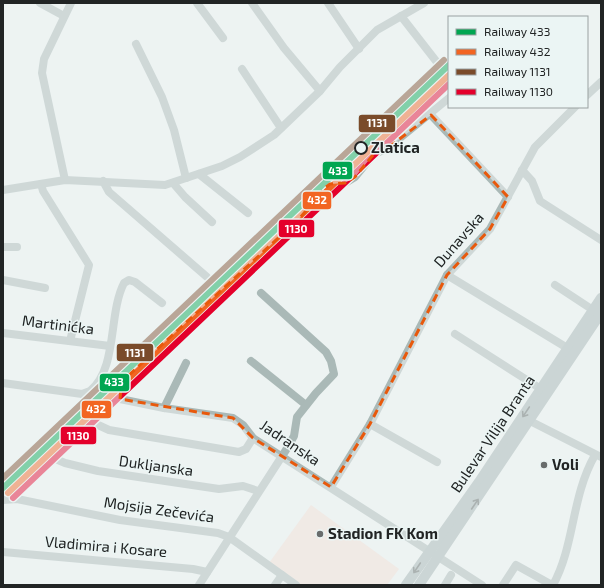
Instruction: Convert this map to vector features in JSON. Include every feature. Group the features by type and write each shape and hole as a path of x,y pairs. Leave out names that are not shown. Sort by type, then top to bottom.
{"main road":[{"name":"Bulevar Vilija Branta","path":"420,585 530,421 597,311 601,298"},
{"name":"Bulevar Vilija Branta","path":"406,585 470,496 541,389 597,311"}],"street":[{"path":"40,3 64,16"},
{"path":"65,180 42,73 44,59 71,3"},
{"path":"197,3 223,38"},
{"path":"252,3 284,48 320,91"},
{"path":"328,3 359,49"},
{"path":"3,190 65,180 161,185 173,183 222,166 240,157 274,135 320,91 333,74 377,30 419,4"},
{"path":"401,16 436,61"},
{"path":"136,44 162,97 174,130 186,178"},
{"path":"242,69 280,128"},
{"path":"588,94 601,82"},
{"path":"330,184 344,183 355,176 373,154 389,147 407,130 431,114 448,99"},
{"name":"Dunavska","path":"331,487 370,424 446,275 490,229 522,170 541,140 574,108"},
{"path":"431,114 508,197"},
{"path":"330,184 383,135 398,129 407,130"},
{"path":"522,170 532,181 540,201 601,240"},
{"path":"199,174 248,213"},
{"path":"103,181 109,192 207,277"},
{"path":"173,183 185,198 212,222"},
{"path":"41,184 43,191 90,265 70,341"},
{"name":"Jadranska","path":"330,184 299,219 130,375 121,388 120,399 164,408 233,418 243,425 253,438 482,585"},
{"path":"3,247 17,247"},
{"path":"446,275 569,349"},
{"path":"3,280 45,288"},
{"path":"3,383 82,394 92,390 103,373 110,346 117,303 125,281 129,280 135,282 162,303"},
{"path":"555,285 597,311"},
{"path":"199,585 294,436 298,417 306,405 332,377 334,370 331,361 316,342 261,293"},
{"name":"Martinićka","path":"3,333 110,346"},
{"path":"455,334 541,389"},
{"path":"251,361 306,405"},
{"path":"164,408 186,363"},
{"path":"503,585 516,565 553,585 562,565 581,486 598,456 530,421"},
{"path":"96,424 101,428 109,430 239,452 246,449 253,438"},
{"path":"370,424 437,462"},
{"name":"Dukljanska","path":"51,457 98,471 219,489 243,486 258,492"},
{"name":"Mojsija Zečevića","path":"3,500 17,499 148,524 211,531 229,537 296,585"},
{"name":"Vladimira i Kosare","path":"3,552 193,569 207,572"},
{"path":"275,585 282,575"},
{"path":"445,585 451,575"}],"highlighted area":[{"path":"431,115 508,197 490,229 447,275 370,424 331,487 253,438 233,418 120,399 121,388 129,375 299,219 326,187 330,184 345,183 355,177 373,155 389,147"}],"shaded area":[{"name":"Stadion FK Kom","path":"311,505 399,569 387,585 299,585 269,563"}],"rail line":[{"name":"1131","path":"3,478 444,60"},
{"name":"433","path":"3,488 448,66"},
{"name":"432","path":"8,493 448,76"},
{"name":"1130","path":"13,498 448,85"}],"place":[{"name":"Zlatica","path":"361,148"},
{"name":"Voli","path":"544,465"},
{"name":"Stadion FK Kom","path":"320,534"}]}
